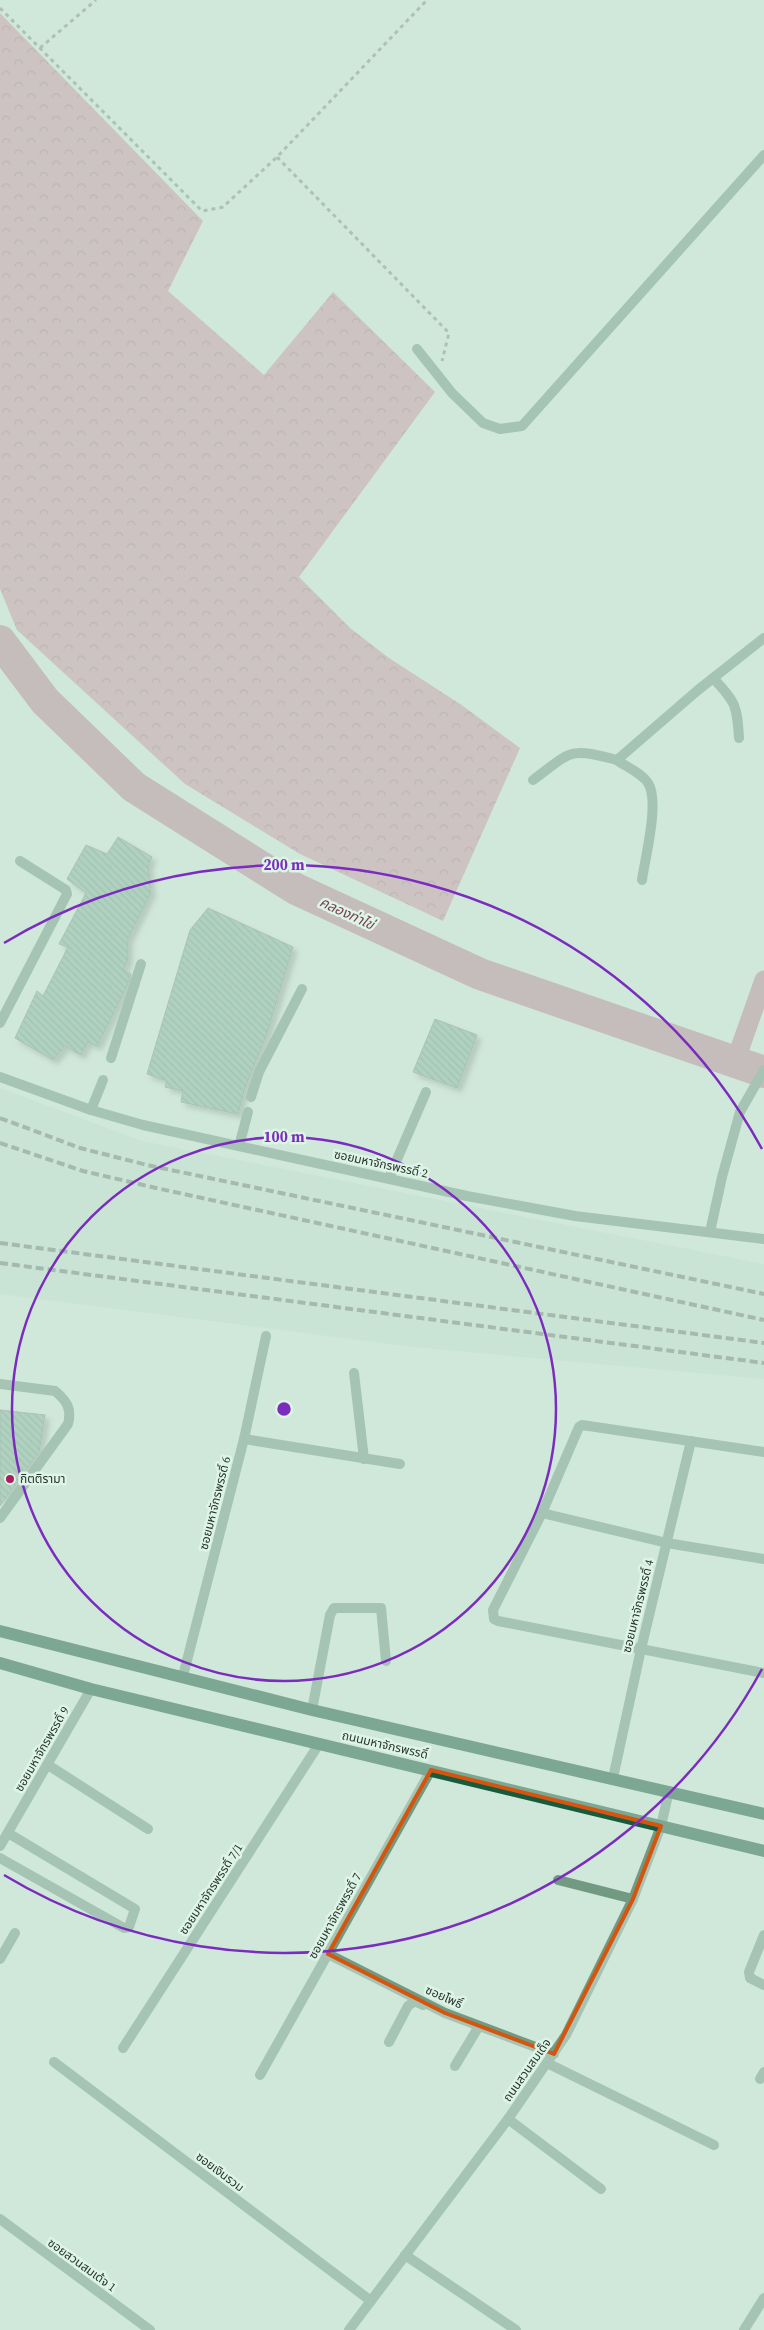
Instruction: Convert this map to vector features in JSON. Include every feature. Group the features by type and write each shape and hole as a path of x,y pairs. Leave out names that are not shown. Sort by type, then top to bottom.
{"main road":[{"name":"ถนนมหาจักรพรรดิ์","path":"0,1631 312,1710 764,1814"},
{"name":"ถนนมหาจักรพรรดิ์","path":"0,1663 91,1689 764,1851"}],"street":[{"path":"417,349 439,376 483,423 500,429 522,426 764,155"},
{"path":"617,760 713,678 764,638"},
{"path":"713,678 731,697 737,710 739,738"},
{"path":"533,780 569,753 579,751 617,760 644,778 649,784 653,800 642,880"},
{"path":"0,1023 67,894 66,890 20,861"},
{"path":"111,1058 141,964"},
{"path":"252,1097 259,1072 302,988"},
{"path":"710,1232 722,1177 740,1112 764,1070"},
{"name":"ซอยมหาจักรพรรดิ์ 2","path":"0,1077 91,1110 143,1125 389,1178 575,1216 764,1239"},
{"path":"91,1110 103,1080"},
{"path":"389,1178 426,1092"},
{"path":"239,1146 248,1112"},
{"name":"ซอยมหาจักรพรรดิ์ 6","path":"183,1676 244,1439 266,1336"},
{"path":"354,1373 364,1459"},
{"path":"0,1384 56,1391 70,1408 68,1424 0,1518"},
{"path":"764,1452 582,1425 579,1427 542,1513 493,1610 494,1619 498,1621 764,1673"},
{"path":"244,1439 400,1464"},
{"name":"ซอยมหาจักรพรรดิ์ 4","path":"613,1778 641,1649 691,1441"},
{"path":"542,1513 667,1543 764,1559"},
{"path":"312,1710 330,1615 334,1608 381,1608 386,1661"},
{"name":"ซอยมหาจักรพรรดิ์ 9","path":"0,1846 91,1689"},
{"name":"ซอยมหาจักรพรรดิ์ 7/1","path":"123,2048 319,1744"},
{"path":"48,1765 148,1829"},
{"name":"ซอยมหาจักรพรรดิ์ 7","path":"260,2075 431,1770"},
{"name":"ถนนสวนสมเด็จ","path":"349,2330 508,2119 566,2035 633,1898 661,1826 669,1791"},
{"path":"0,1858 124,1928 129,1927 135,1909 8,1833"},
{"path":"558,1880 633,1898"},
{"path":"0,1959 15,1932"},
{"path":"764,1935 749,1975 750,1978 764,1985"},
{"name":"ซอยโพธิ์","path":"328,1954 445,2013 554,2054"},
{"path":"388,2042 408,2006 415,2002 445,2013"},
{"path":"455,2066 480,2026"},
{"name":"ซอยเงินรวม","path":"54,2062 371,2301"},
{"path":"547,2064 714,2145"},
{"path":"508,2119 601,2189"},
{"name":"ซอยสวนสมเด้จ 1","path":"0,2220 150,2330"},
{"path":"405,2255 516,2330"},
{"path":"744,2330 764,2298"}],"path":[{"path":"40,48 96,0"},
{"path":"0,8 202,211 223,207 277,157 427,0"},
{"path":"277,157 449,332 439,376"}],"highlighted area":[{"path":"431,1770 661,1826 633,1899 554,2054 445,2013 328,1954"}],"shaded area":[{"path":"0,1088 142,1141 764,1264 764,1379 413,1347 0,1294"}],"green space":[{"path":"0,13 203,221 168,291 264,375 333,292 435,392 299,577 350,628 389,658 463,706 520,748 443,921 300,854 185,784 17,630 0,589"}],"building":[{"path":"118,837 152,857 148,865 151,892 128,939 128,959 123,970 131,974 127,986 97,1046 87,1042 81,1055 65,1046 53,1060 15,1038 37,991 43,996 68,947 59,944 86,893 67,879 86,845 107,854"},
{"path":"208,908 293,947 266,1036 244,1090 238,1114 181,1102 183,1091 165,1087 167,1081 147,1074 190,930"},
{"path":"435,1019 477,1035 457,1088 413,1072"},
{"name":"กิตติรามา","path":"0,1410 45,1415 39,1452 0,1506"}],"waterway":[{"name":"คลองท่าไข่","path":"0,641 45,701 134,787 296,889 480,974 764,1072"},
{"path":"735,1062 764,980"}],"railway":[{"path":"0,1118 80,1148 147,1165 764,1294"},
{"path":"0,1143 83,1171 156,1188 764,1320"},
{"path":"0,1243 764,1343"},
{"path":"0,1263 764,1363"}],"place":[{"name":"กิตติรามา","path":"10,1479"}]}
